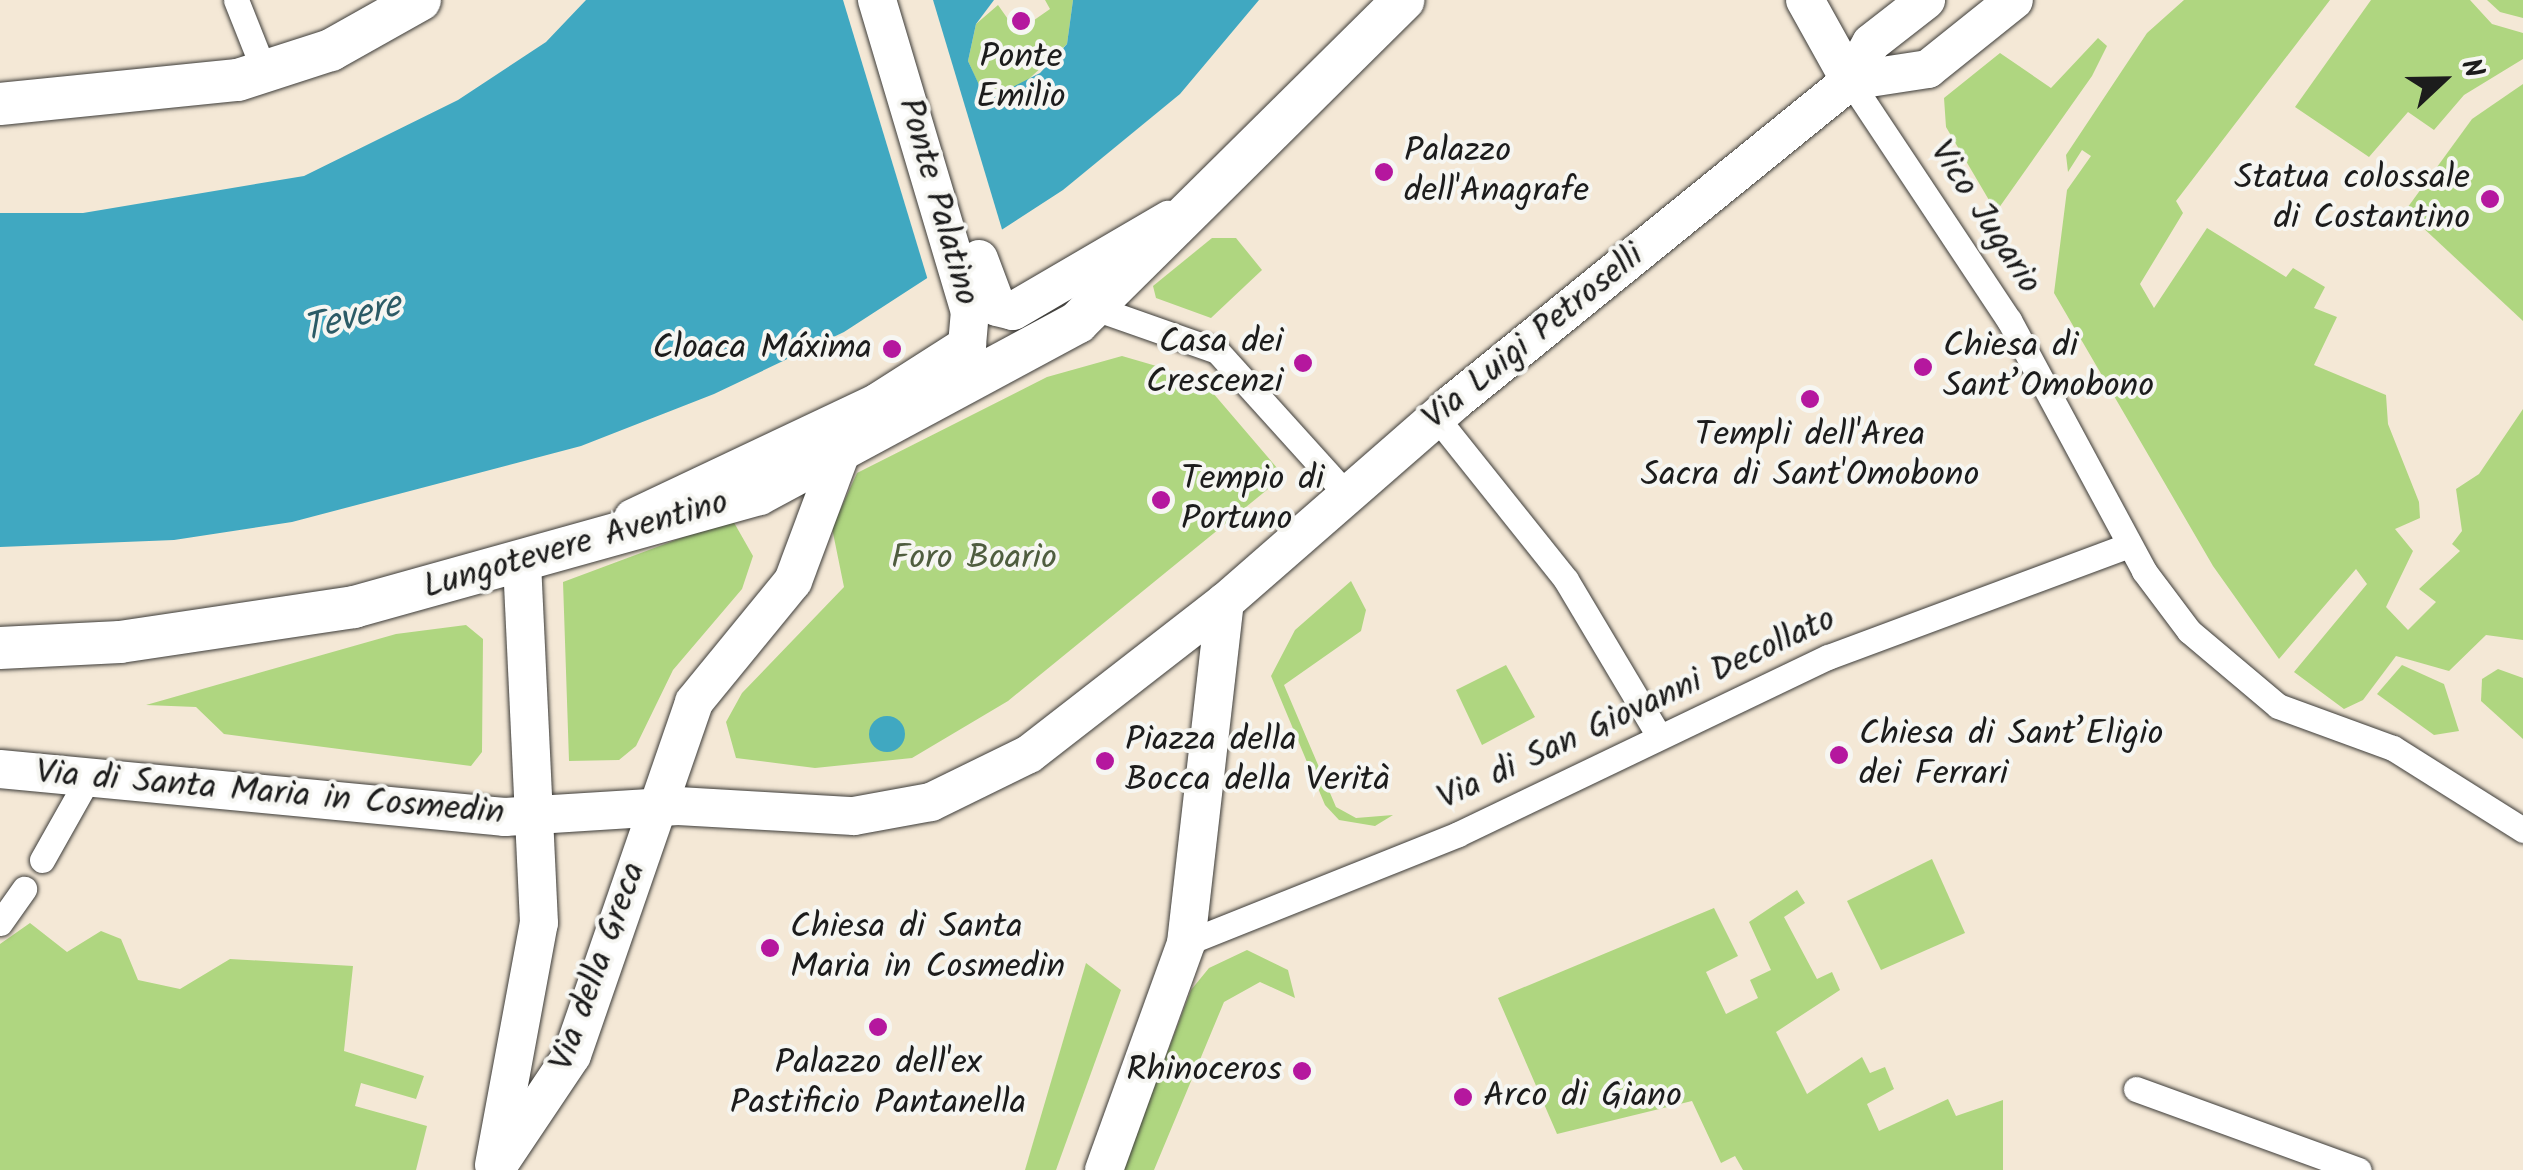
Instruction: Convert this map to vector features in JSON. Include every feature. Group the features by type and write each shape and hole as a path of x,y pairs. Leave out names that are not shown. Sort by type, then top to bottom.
{"main road":[{"path":"0,104 183,90 265,73 364,35 420,0"},
{"name":"Ponte Palatino","path":"878,0 979,299 1013,311 1185,211"},
{"name":"Ponte Palatino","path":"598,544 672,497 941,367 970,340 979,299 903,0"},
{"name":"Lungotevere Aventino","path":"0,648 290,618 703,515 840,455 1094,308 1185,211 1403,0"},
{"path":"1805,0 1850,81"},
{"path":"1850,81 1872,44 1926,0"},
{"path":"1893,76 1984,0"},
{"path":"1850,81 1928,69 2014,0"},
{"name":"Via Luigi Petroselli","path":"1225,602 1436,417 1850,81"},
{"name":"Via della Greca","path":"494,1170 572,1054 656,807 700,692 793,582 840,455"},
{"name":"Via della Greca","path":"494,1170 536,964 541,818 522,562"},
{"path":"656,807 854,816 931,802 1029,754 1225,602"},
{"path":"1104,1170 1183,954 1225,602"},
{"name":"Via di Santa Maria in Cosmedin","path":"0,769 87,780 541,818 656,807"}],"street":[{"path":"236,0 265,73"},
{"name":"Vico Jugario","path":"1850,81 2009,320 2110,502 2129,545 2218,661 2278,706 2406,754 2523,830"},
{"path":"1094,308 1218,351 1347,496"},
{"path":"1436,417 1566,580 1659,736"},
{"name":"Via di San Giovanni Decollato","path":"1183,954 1458,834 1659,736 1951,608 2129,545"},
{"path":"42,860 87,780"},
{"path":"0,922 24,889"},
{"path":"2136,1089 2359,1170"}],"green space":[{"path":"1045,0 1073,0 1067,44 1020,87 981,90 968,61 976,24 998,5 1017,32 1050,9"},
{"path":"2184,0 2330,0 2176,201 2183,213 2140,284 2154,308 2207,228 2286,277 2293,268 2325,287 2314,308 2337,317 2314,365 2386,395 2388,424 2419,502 2420,518 2395,529 2413,551 2386,607 2408,630 2436,602 2419,589 2460,551 2452,544 2462,531 2456,489 2479,474 2523,409 2523,640 2486,635 2449,671 2396,656 2363,700 2344,709 2294,672 2367,584 2356,569 2279,659 2213,566 2054,293 2067,190 2091,156 2082,150 2068,172 2066,155 2147,33"},
{"path":"2371,0 2470,0 2492,24 2523,33 2523,59 2464,95 2434,130 2408,112 2369,157 2295,107"},
{"path":"2487,0 2523,0 2523,18 2500,12"},
{"path":"2098,38 2107,46 2092,76 1996,212 1946,127 1944,98 2000,53 2051,88"},
{"path":"2523,84 2523,321 2405,211 2472,119"},
{"path":"1212,238 1236,238 1262,270 1211,318 1156,298 1153,286"},
{"name":"Foro Boario","path":"1122,356 1201,379 1284,476 1008,701 912,758 815,768 736,758 726,722 742,693 844,587 832,528 857,473 1047,377"},
{"path":"732,519 753,556 742,589 673,670 636,746 619,760 569,761 563,582"},
{"path":"1351,581 1366,610 1361,631 1284,685 1336,807 1356,818 1393,815 1375,826 1339,820 1325,805 1271,676 1295,630"},
{"path":"466,625 483,639 482,752 471,766 224,734 196,707 146,705 396,634"},
{"path":"1506,665 1535,717 1482,745 1456,690"},
{"path":"2402,665 2444,684 2459,731 2434,735 2377,694"},
{"path":"2498,669 2523,678 2523,739 2481,701 2482,679"},
{"path":"1932,859 1965,933 1881,970 1847,901"},
{"path":"1797,890 1805,903 1784,917 1817,979 1832,972 1840,990 1776,1032 1807,1094 1862,1057 1870,1073 1885,1067 1894,1089 1867,1104 1879,1131 1948,1099 1956,1116 2003,1100 2003,1170 1743,1170 1735,1156 1721,1163 1692,1101 1557,1134 1498,998 1714,908 1738,956 1706,972 1726,1014 1758,998 1750,980 1771,970 1749,922"},
{"path":"30,923 67,952 101,931 121,939 138,980 180,989 230,959 353,966 344,1051 424,1076 416,1099 361,1083 355,1106 427,1126 416,1170 0,1170 0,944"},
{"path":"1247,950 1288,970 1295,998 1260,982 1224,1002 1154,1170 1123,1170 1191,990 1209,968"},
{"path":"1086,963 1121,990 1056,1170 1025,1170"}],"water":[{"name":"Tevere","path":"586,0 994,0 976,24 968,61 981,89 999,94 1040,73 1067,44 1073,0 1259,0 1180,94 1063,190 844,332 714,394 581,446 292,522 174,540 0,547 0,213 83,213 304,176 458,100 546,42"},
{"path":"887,716 900,721 905,734 900,747 887,752 874,747 869,734 874,721"}],"pier":[{"path":"843,0 933,0 1004,236 930,287"}],"place":[{"name":"Ponte Emilio","path":"1021,21"},
{"name":"Palazzo dell'Anagrafe","path":"1384,172"},
{"name":"Statua colossale di Costantino","path":"2490,199"},
{"name":"Cloaca Máxima","path":"892,349"},
{"name":"Casa dei Crescenzi","path":"1303,363"},
{"name":"Chiesa di Sant’Omobono","path":"1923,367"},
{"name":"Templi dell'Area Sacra di Sant'Omobono","path":"1810,399"},
{"name":"Tempio di Portuno","path":"1161,500"},
{"name":"Chiesa di Sant’Eligio dei Ferrari","path":"1839,755"},
{"name":"Piazza della Bocca della Verità","path":"1105,761"},
{"name":"Chiesa di Santa Maria in Cosmedin","path":"770,948"},
{"name":"Palazzo dell'ex Pastificio Pantanella","path":"878,1027"},
{"name":"Rhinoceros","path":"1302,1071"},
{"name":"Arco di Giano","path":"1463,1097"}]}
